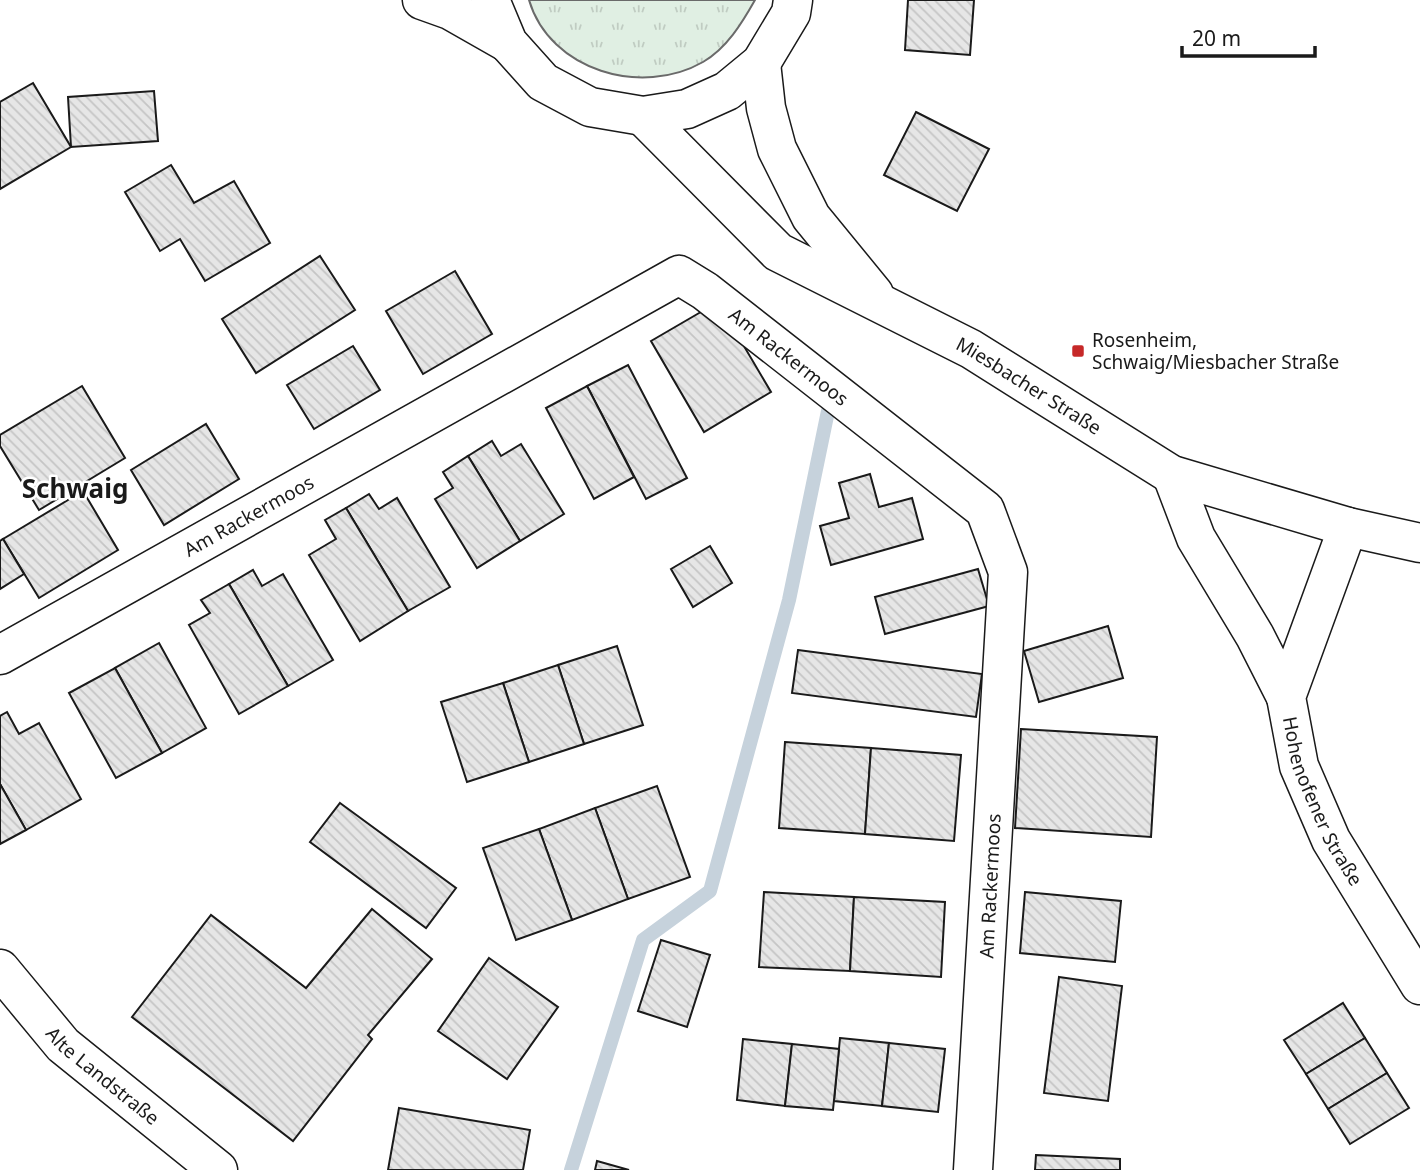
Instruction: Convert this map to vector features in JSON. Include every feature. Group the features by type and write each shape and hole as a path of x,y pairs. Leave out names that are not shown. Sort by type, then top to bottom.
{"main road":[{"path":"422,0 450,10 508,43 544,82 578,101 590,107 643,116 687,109 727,91 761,62 791,13 793,0"},
{"path":"490,0 508,43"},
{"name":"Miesbacher Straße","path":"761,62 766,108 777,149 810,217 882,304"},
{"name":"Miesbacher Straße","path":"643,116 778,252 971,349 1172,475 1348,527 1420,544"},
{"name":"Am Rackermoos","path":"0,655 679,275 705,291 985,510 1008,572 973,1170"},
{"path":"1172,475 1196,538 1255,636 1286,697"},
{"name":"Hohenofener Straße","path":"1348,527 1286,697 1299,766 1331,840 1420,985"},
{"name":"Alte Landstraße","path":"0,969 63,1045 218,1170"}],"green space":[{"path":"529,0 755,0 733,34 712,56 679,72 653,77 601,71 577,60 556,45 540,24"}],"building":[{"path":"908,0 974,0 970,55 905,50"},
{"path":"33,83 71,147 0,189 0,102"},
{"path":"154,91 158,141 71,147 68,97"},
{"path":"916,112 989,149 957,211 884,175"},
{"path":"171,165 194,203 234,181 270,243 205,281 180,239 160,251 125,192"},
{"path":"320,256 355,310 256,373 222,319"},
{"path":"455,271 492,334 423,374 386,311"},
{"path":"718,302 771,392 704,432 651,341"},
{"path":"353,346 380,390 314,429 287,385"},
{"path":"628,365 687,478 646,499 587,386"},
{"path":"82,386 125,458 39,510 0,446 0,435"},
{"path":"587,386 634,477 594,499 546,408"},
{"path":"206,424 239,479 164,525 131,470"},
{"path":"492,441 501,456 521,444 564,514 520,541 468,456"},
{"path":"468,456 520,541 477,568 435,499 453,488 443,472"},
{"path":"870,474 879,507 912,498 923,539 831,565 820,526 849,518 839,483"},
{"path":"83,491 118,550 39,598 3,539"},
{"path":"369,494 379,509 397,498 450,587 408,611 346,508"},
{"path":"346,508 408,611 360,641 309,555 336,539 325,520"},
{"path":"3,539 24,574 0,589 0,541"},
{"path":"710,546 732,583 693,607 671,569"},
{"path":"978,569 989,606 885,634 875,597"},
{"path":"253,570 262,586 283,574 333,660 288,686 229,584"},
{"path":"229,584 288,686 239,714 189,625 210,613 201,600"},
{"path":"1108,626 1123,678 1039,702 1024,651"},
{"path":"159,643 206,728 162,753 115,668"},
{"path":"617,646 643,725 584,744 558,665"},
{"path":"798,650 982,674 976,717 792,693"},
{"path":"558,665 584,744 529,762 503,683"},
{"path":"115,668 162,753 116,778 69,693"},
{"path":"503,683 529,762 467,782 441,702"},
{"path":"7,712 19,734 39,723 81,799 26,830 0,784 0,716"},
{"path":"1021,729 1157,737 1151,837 1015,828"},
{"path":"785,742 871,748 865,834 779,828"},
{"path":"871,748 961,755 954,841 865,834"},
{"path":"0,784 26,830 0,844"},
{"path":"657,786 690,877 628,899 595,808"},
{"path":"340,803 456,888 426,928 310,842"},
{"path":"595,808 628,899 572,920 539,829"},
{"path":"539,829 572,920 516,940 483,848"},
{"path":"764,892 854,897 850,971 759,967"},
{"path":"1025,892 1121,901 1115,962 1020,953"},
{"path":"854,897 945,902 941,977 850,971"},
{"path":"372,909 432,959 368,1035 372,1039 293,1141 132,1017 211,915 306,988"},
{"path":"661,940 710,955 687,1027 638,1011"},
{"path":"489,958 558,1007 507,1079 438,1031"},
{"path":"1059,977 1122,986 1108,1101 1044,1093"},
{"path":"1343,1003 1365,1038 1306,1074 1284,1040"},
{"path":"840,1038 889,1043 882,1106 834,1101"},
{"path":"1365,1038 1387,1073 1328,1109 1306,1074"},
{"path":"743,1039 792,1044 785,1106 737,1100"},
{"path":"889,1043 945,1049 938,1112 882,1106"},
{"path":"792,1044 839,1049 833,1110 785,1106"},
{"path":"1387,1073 1409,1108 1350,1144 1328,1109"},
{"path":"399,1108 530,1130 523,1170 388,1170"},
{"path":"1036,1155 1120,1159 1120,1170 1035,1170"},
{"path":"597,1161 629,1170 595,1170"}],"waterway":[{"path":"571,1170 643,940 710,891 789,600 828,411"}],"place":[{"name":"Rosenheim, Schwaig/Miesbacher Straße","path":"1078,351"}],"district":[{"name":"Schwaig","path":"75,489"}]}
